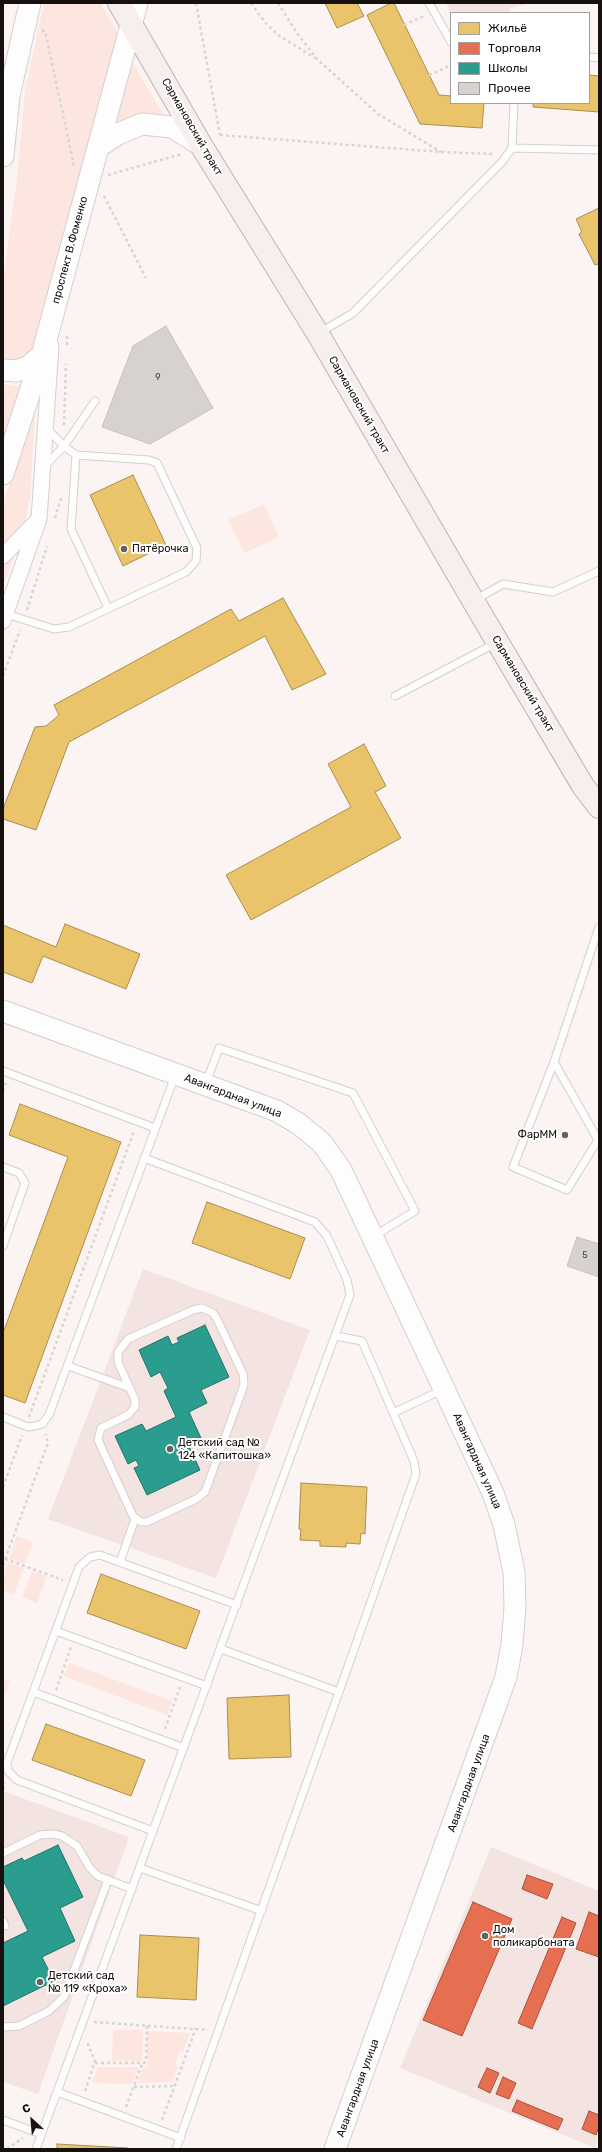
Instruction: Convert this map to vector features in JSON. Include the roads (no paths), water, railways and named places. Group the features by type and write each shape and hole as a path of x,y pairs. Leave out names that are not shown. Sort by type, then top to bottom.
{"main road":[{"name":"Сармановский тракт","path":"119,3 206,142 473,601 584,786 599,806"}],"street":[{"path":"3,156 9,96 30,3"},
{"name":"проспект В.Фоменко","path":"3,474 42,355 137,3"},
{"path":"98,147 118,134 142,124 172,127 206,142"},
{"path":"4,617 39,519 46,428 52,314"},
{"path":"3,370 16,371 28,367 42,355"},
{"path":"3,556 39,519"},
{"name":"Авангардная улица","path":"3,1011 277,1111 299,1124 312,1134 327,1150 341,1170 494,1493 504,1525 515,1589 512,1645 499,1701 335,2149"}],"lane":[{"path":"430,3 450,40"},
{"path":"318,334 353,313 502,162 510,151 514,104"},
{"path":"510,151 599,150"},
{"path":"43,467 64,446 95,401"},
{"path":"4,617 50,628 60,629 69,627 192,568 196,561 197,548 158,465 155,462 76,455 64,446 46,428"},
{"path":"76,455 71,529 108,608"},
{"path":"473,601 503,584 553,592 599,571"},
{"path":"395,696 498,642"},
{"path":"554,1062 598,1140 567,1190 513,1167 554,1062 599,927"},
{"path":"206,1085 219,1048 354,1093 415,1211 372,1237"},
{"path":"3,1071 155,1128"},
{"path":"3,1417 26,1426 35,1426 42,1424 49,1415 175,1074"},
{"path":"36,2149 349,1299 349,1286 327,1236 319,1225 311,1219 144,1158"},
{"path":"3,1167 20,1173 25,1183 3,1246"},
{"path":"120,1562 135,1519 99,1443 98,1436 105,1425 128,1415 133,1410 135,1400 118,1362 118,1352 123,1343 197,1308 208,1310 217,1319 244,1382 203,1495 147,1522 135,1519"},
{"path":"176,2149 219,2033 416,1474 414,1461 362,1341 336,1336"},
{"path":"68,1366 130,1388"},
{"path":"394,1413 444,1389"},
{"path":"153,1831 17,1780 12,1777 8,1771 7,1763 73,1584 82,1563 90,1556 100,1555 237,1605"},
{"path":"56,1631 207,1686"},
{"path":"220,1649 339,1692"},
{"path":"33,1692 184,1748"},
{"path":"3,1853 40,1835 58,1835 70,1840 77,1846 94,1873 132,1889"},
{"path":"140,1868 262,1911"},
{"path":"3,2028 19,2026 50,2011 64,1997 108,1880"},
{"path":"57,2092 180,2138"},
{"path":"3,2120 41,2134"}],"place":[{"name":"Пятёрочка","path":"124,549"},
{"name":"ФарММ","path":"565,1135"},
{"name":"Детский сад № 124 «Капитошка»","path":"170,1449"},
{"name":"Дом поликарбоната","path":"485,1936"},
{"name":"Детский сад № 119 «Кроха»","path":"40,1982"}]}
